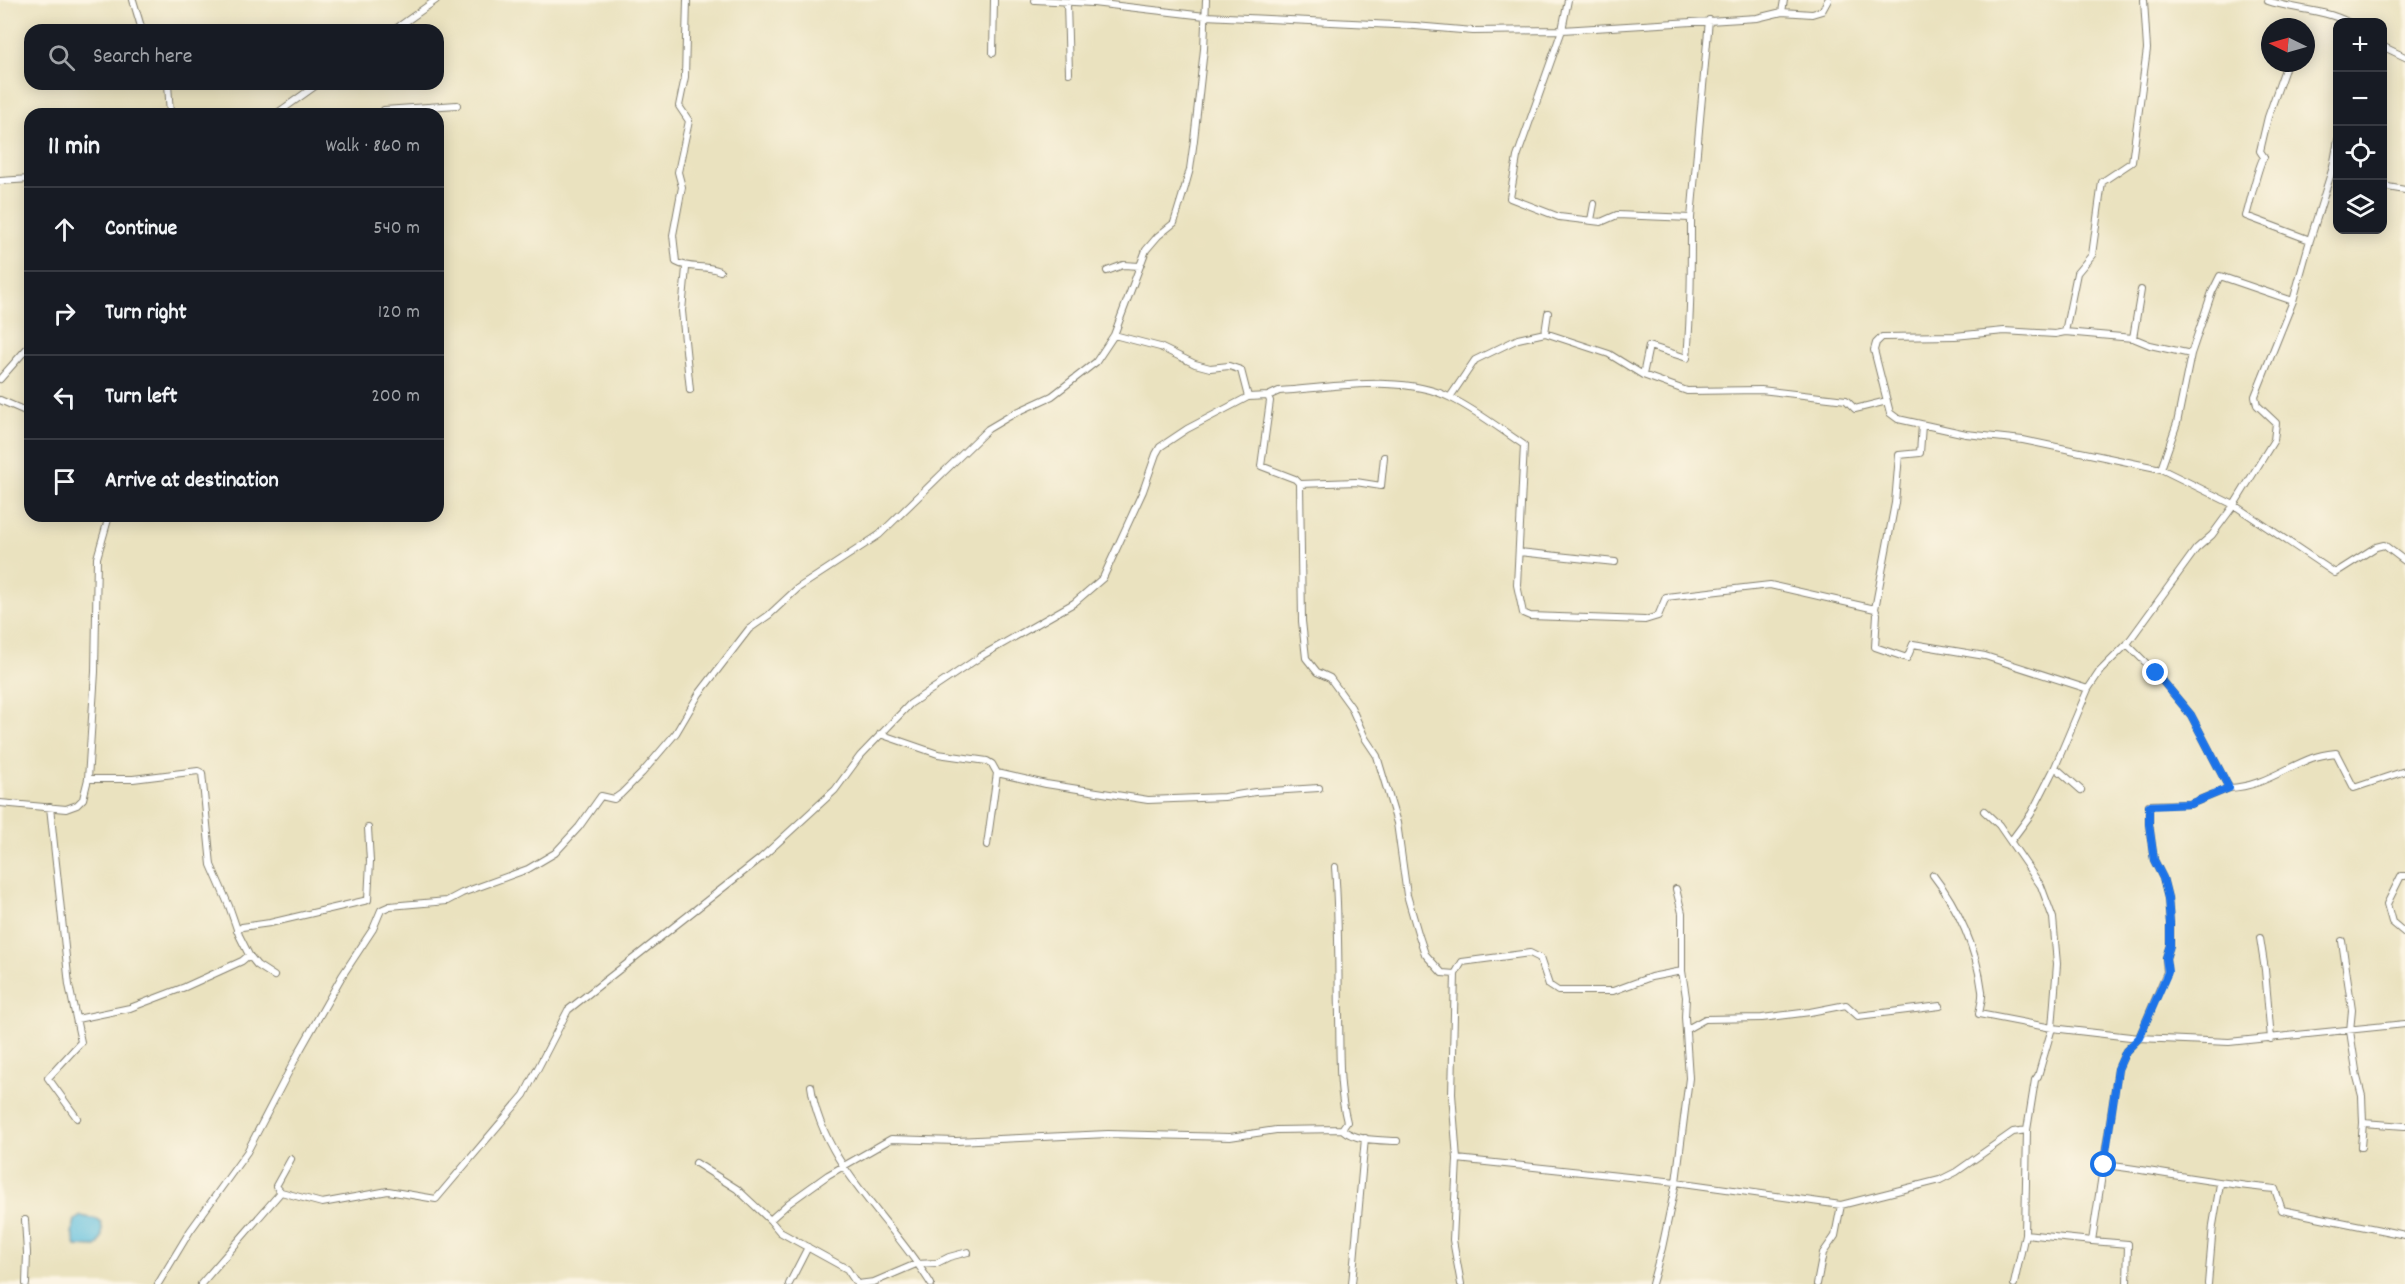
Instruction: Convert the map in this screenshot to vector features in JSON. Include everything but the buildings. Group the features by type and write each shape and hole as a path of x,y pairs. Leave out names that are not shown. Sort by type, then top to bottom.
{"street":[{"path":"133,0 140,24"},
{"path":"402,24 436,0"},
{"path":"687,0 685,77 679,106 689,121 678,172 682,187 673,235 676,262 686,268 709,266 720,271"},
{"path":"993,53 994,0"},
{"path":"1035,0 1093,3 1205,16 1473,31 1562,30 1757,18 1782,12 1812,14 1821,11 1828,0"},
{"path":"158,1284 190,1231 247,1152 299,1052 342,976 373,929 381,910 390,906 447,901 462,893 528,869 555,853 579,827 601,796 614,799 621,794 676,734 699,694 749,629 770,615 798,588 879,535 988,429 1015,412 1065,388 1096,362 1114,335 1146,250 1158,236 1174,224 1190,169 1206,0"},
{"path":"1568,0 1562,30 1517,157 1510,198 1559,217 1601,222 1617,215 1691,218"},
{"path":"1782,12 1784,0"},
{"path":"2065,332 2077,273 2092,255 2102,182 2132,162 2147,49 2144,0"},
{"path":"2298,8 2300,0"},
{"path":"2268,1 2289,8 2326,13 2338,18"},
{"path":"1067,3 1069,73"},
{"path":"1643,375 1649,346 1687,357 1691,309 1689,301 1692,287 1691,218 1709,20"},
{"path":"2387,48 2405,57"},
{"path":"2284,72 2268,117 2260,151 2264,157 2259,162 2258,175 2246,216 2310,240"},
{"path":"168,90 170,108"},
{"path":"284,108 310,90"},
{"path":"413,108 457,105"},
{"path":"2011,842 2031,814 2055,767 2088,689 2100,671 2127,644 2196,549 2212,535 2234,505 2274,440 2276,423 2257,405 2255,396 2293,301 2310,240 2333,174"},
{"path":"0,181 24,179"},
{"path":"2387,187 2405,190"},
{"path":"1591,220 1594,204"},
{"path":"1107,271 1123,265 1140,267"},
{"path":"686,268 682,311 690,390"},
{"path":"2161,469 2176,423 2191,354 2212,292 2220,276 2293,301"},
{"path":"2133,338 2141,290"},
{"path":"1545,333 1548,313"},
{"path":"2191,354 2150,345 2133,338 2065,332 2055,334 2004,331 1955,336 1882,337 1876,343 1874,350 1890,412 1898,419 1966,434 2023,440 2161,469 2234,505 2335,573 2376,547 2384,545 2405,561"},
{"path":"1450,397 1475,360 1518,339 1545,333 1609,354 1643,375 1687,391 1761,390 1846,400 1855,409 1887,401"},
{"path":"1114,335 1160,347 1195,364 1210,368 1230,366 1241,370 1248,397"},
{"path":"0,379 24,352"},
{"path":"291,1159 276,1186 282,1192 322,1203 388,1191 436,1199 524,1095 568,1010 761,858 835,790 880,734 910,704 983,655 1074,603 1103,578 1161,447 1187,429 1248,397 1268,396 1279,391 1398,383 1428,389 1450,397 1524,445 1517,585 1523,613 1530,616 1645,620 1658,616 1666,597 1770,585 1875,609"},
{"path":"1268,396 1270,401 1261,466 1295,479 1300,484 1302,621 1306,658 1317,672 1329,678 1351,707 1365,738 1377,756 1393,803 1407,895 1425,954 1442,973 1455,974"},
{"path":"0,400 24,410"},
{"path":"1922,425 1920,453 1899,455 1895,503 1875,609 1878,614 1875,647 1907,658 1913,644 1985,656 2088,689"},
{"path":"1300,484 1356,482 1381,486 1384,457"},
{"path":"0,803 66,809 77,805 83,799 88,779 95,672 97,558 107,522"},
{"path":"1519,552 1615,562"},
{"path":"2127,644 2156,673 2191,715 2229,788"},
{"path":"880,734 938,754 987,761 992,764 997,773 987,845"},
{"path":"2092,1241 2118,1069 2126,1051 2139,1038 2168,972 2166,958 2170,945 2168,898 2163,878 2154,860 2149,806 2190,804 2229,788 2264,781 2314,757 2336,753 2354,788 2405,771"},
{"path":"2055,767 2080,790"},
{"path":"88,779 133,778 198,771 202,773 211,865 249,955 257,965 274,976"},
{"path":"997,773 1046,784 1148,800 1224,797 1254,792 1318,788"},
{"path":"50,807 68,974 81,1044 48,1078 76,1118"},
{"path":"1984,811 1999,825 2041,886 2053,918 2057,964 2052,1028 2035,1080 2027,1130 2025,1234 2014,1284"},
{"path":"237,931 242,927 270,923 368,900 370,861 368,828"},
{"path":"1335,867 1339,928 1339,1061 1342,1104 1347,1122 1342,1129"},
{"path":"1933,875 1944,889 1972,946 1982,991 1979,1014 2052,1028 2139,1038 2229,1042 2405,1024"},
{"path":"2405,876 2401,876 2387,904 2392,922 2405,933"},
{"path":"1652,1284 1676,1182 1689,1078 1686,997 1682,971 1682,913 1676,889"},
{"path":"2260,938 2271,1039"},
{"path":"2342,941 2352,1010 2350,1030 2356,1077 2362,1096 2361,1148"},
{"path":"1461,1284 1453,1240 1457,1159 1452,1094 1455,974 1462,962 1530,953 1540,958 1549,986 1558,992 1613,991 1652,977 1682,971"},
{"path":"76,1019 141,1004 185,987 242,961 249,955"},
{"path":"1686,1029 1705,1019 1762,1018 1846,1005 1858,1016 1940,1006"},
{"path":"811,1086 813,1101 820,1120 842,1166 931,1284"},
{"path":"2363,1123 2405,1126"},
{"path":"770,1220 789,1203 842,1166 891,1139 956,1141 1108,1134 1230,1137 1276,1130 1342,1129 1348,1134 1365,1138 1397,1141"},
{"path":"1457,1159 1676,1182 1841,1205 1940,1180 1956,1172 2013,1132 2027,1130"},
{"path":"1352,1284 1365,1138"},
{"path":"696,1163 737,1189 780,1232 847,1269 858,1284 874,1282 916,1264 937,1263 968,1252"},
{"path":"2104,1165 2177,1174 2220,1184 2275,1189 2282,1209 2405,1234"},
{"path":"2208,1284 2213,1225 2220,1184"},
{"path":"201,1284 282,1192"},
{"path":"1817,1284 1823,1253 1835,1236 1841,1205"},
{"path":"25,1220 26,1284"},
{"path":"2025,1234 2128,1245 2127,1284"},
{"path":"789,1284 808,1247"}],"water":[{"path":"81,1216 101,1222 102,1236 96,1247 76,1246 72,1233 75,1220"}],"route":[{"path":"2104,1165 2118,1069 2126,1051 2139,1038 2168,972 2166,958 2170,945 2168,898 2163,878 2154,860 2149,806 2190,804 2229,788 2191,715 2156,673"}]}
